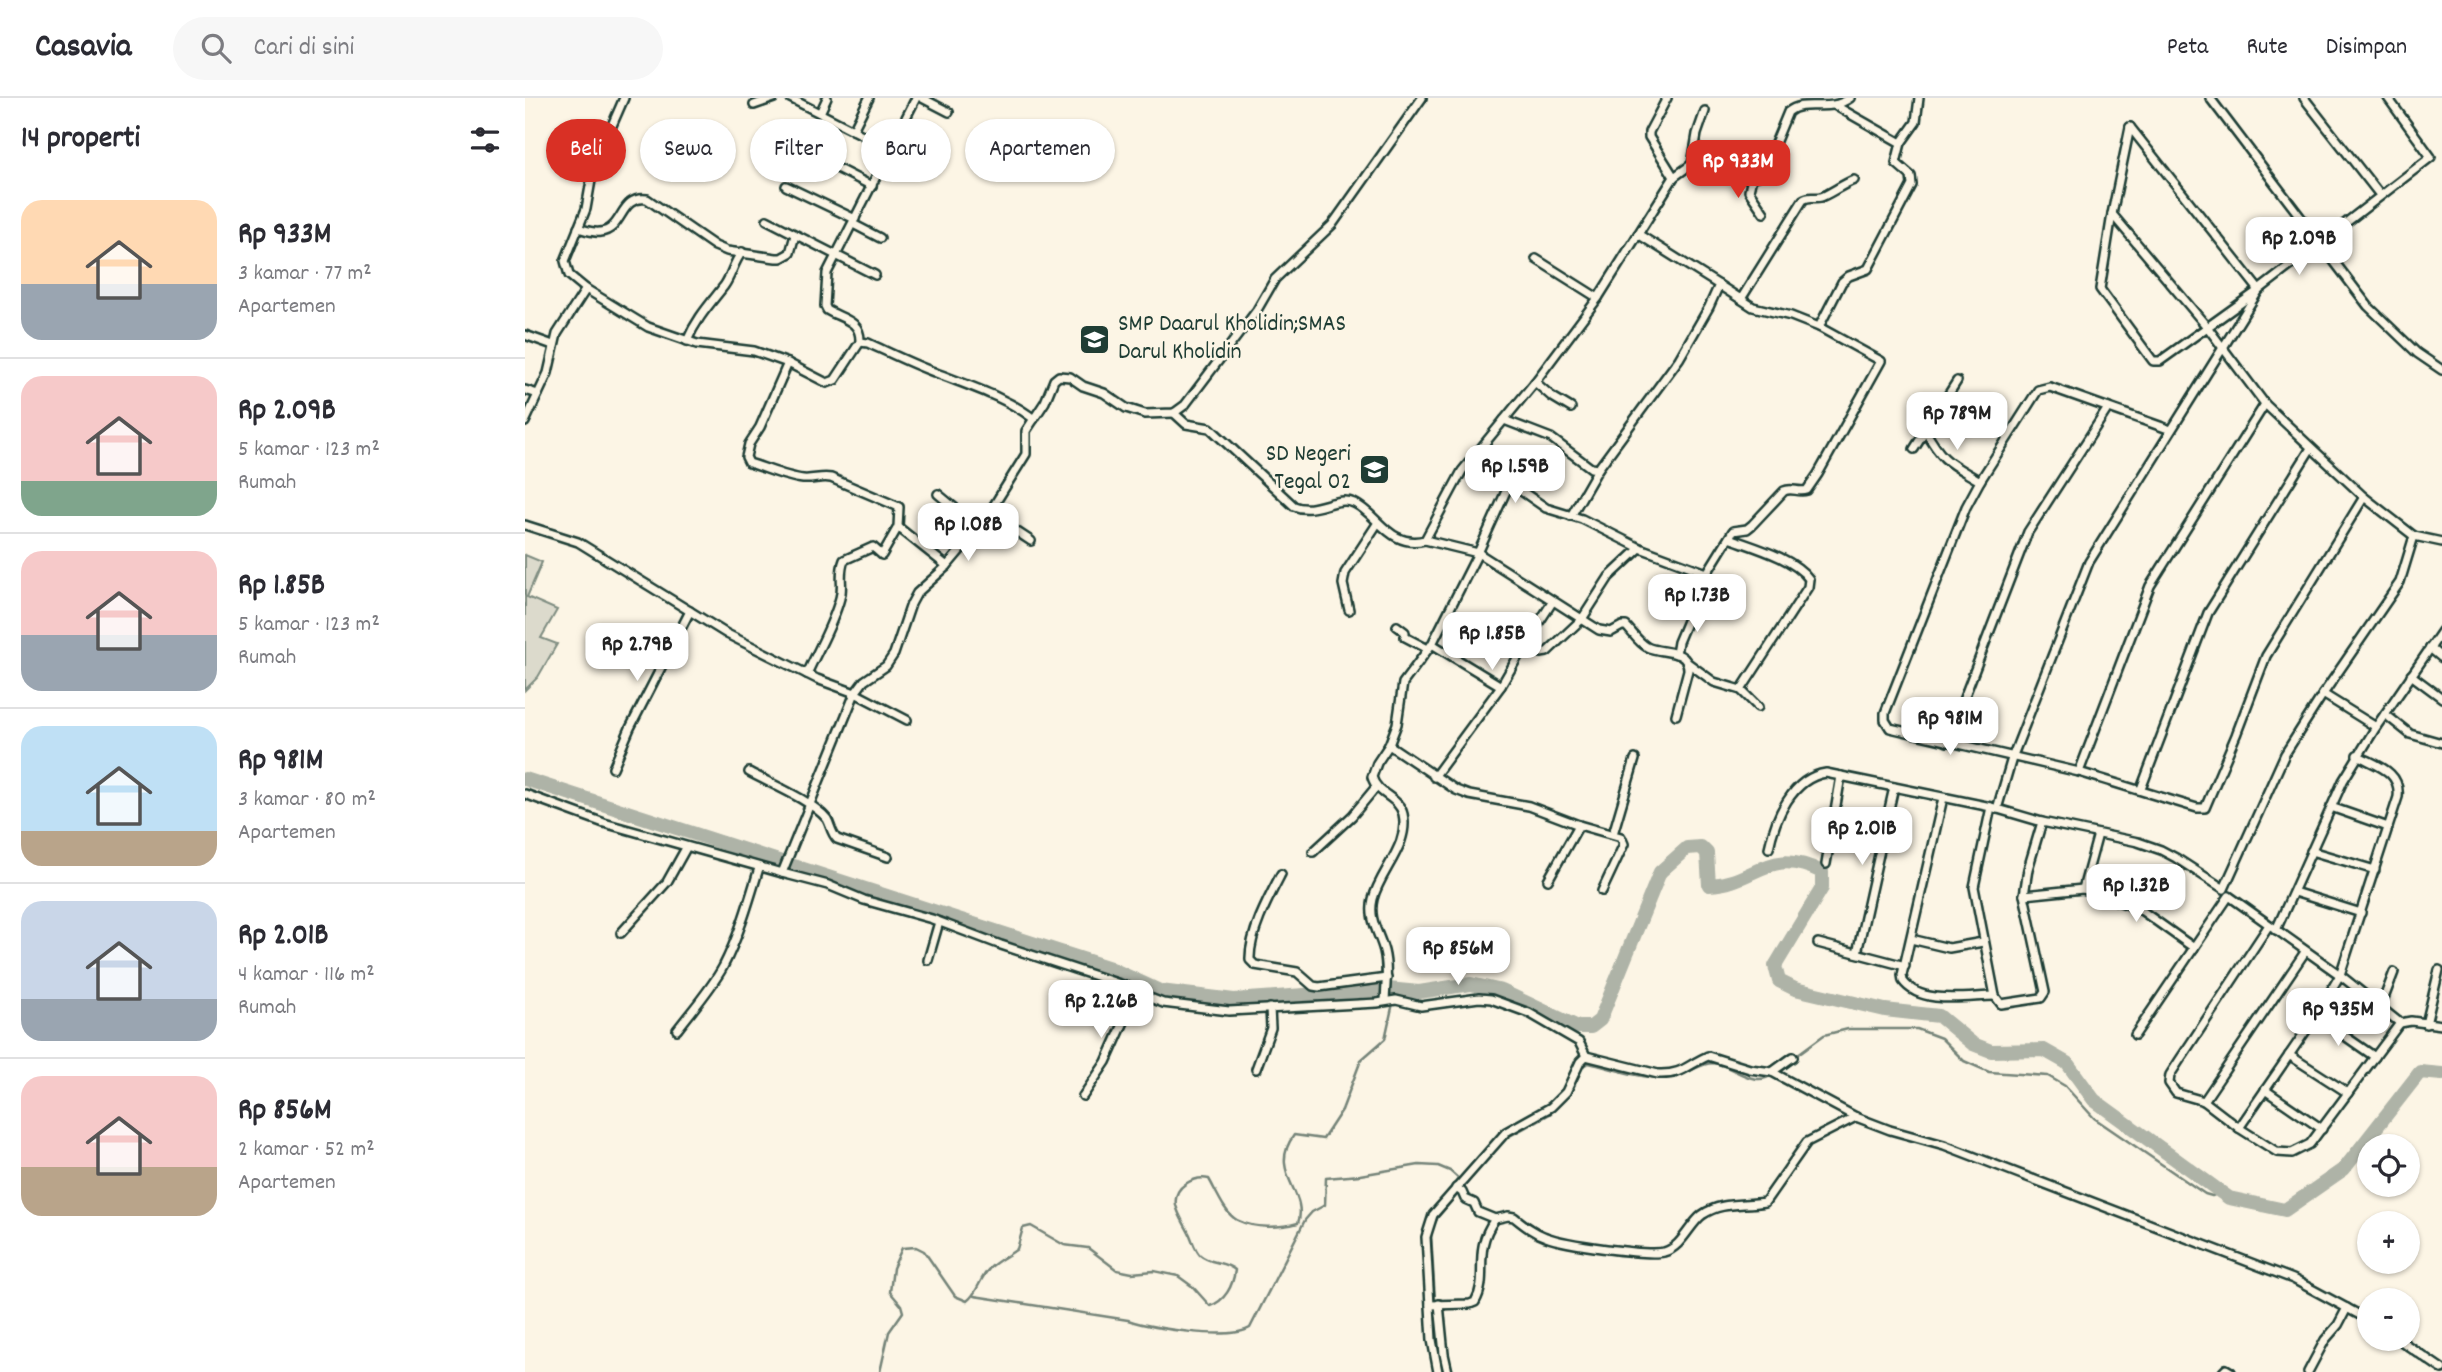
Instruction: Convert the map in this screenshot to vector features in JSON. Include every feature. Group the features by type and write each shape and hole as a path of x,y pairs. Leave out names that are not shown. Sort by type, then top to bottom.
{"street":[{"path":"624,98 596,160 588,201 565,266 569,275 586,289 641,324 687,341 754,351 788,363 830,383 835,380 860,342 859,329 830,312 825,306 827,272 874,182"},
{"path":"754,105 774,98"},
{"path":"790,98 861,134"},
{"path":"820,113 827,98"},
{"path":"853,130 869,98"},
{"path":"905,119 916,98"},
{"path":"922,98 949,112"},
{"path":"783,870 855,693 865,681 890,662 913,599 947,566 991,510 1026,454 1026,431 1045,402 1054,380 1065,375 1083,386 1104,393 1126,408 1145,414 1174,413 1185,405 1257,310 1275,279 1332,225 1422,98"},
{"path":"1667,98 1649,137 1674,177"},
{"path":"1836,106 1850,98"},
{"path":"1819,327 1842,282 1849,276 1868,269 1912,185 1911,176 1896,163 1901,143 1916,122 1919,98"},
{"path":"2210,98 2375,314 2417,353 2442,370"},
{"path":"2304,98 2380,195"},
{"path":"2259,290 2130,127 2100,289 2153,361 2160,361 2259,290 2431,157 2388,98"},
{"path":"1426,540 1462,471 1535,382 1598,298 1674,177 1692,164 1739,176 1752,177 1762,172 1788,112 1801,103 1836,106 1901,143"},
{"path":"1692,164 1705,111"},
{"path":"847,173 872,186"},
{"path":"1752,177 1749,191 1764,213"},
{"path":"1741,299 1803,200 1807,197 1824,197 1835,188 1854,180"},
{"path":"786,186 880,238"},
{"path":"578,228 602,232 611,229 632,200 639,198 647,199 715,246 727,251 781,258 790,253 795,235"},
{"path":"2112,214 2208,328 2265,404 2364,497 2414,536 2442,542"},
{"path":"767,220 875,275"},
{"path":"1638,234 1741,299 1764,311 1791,316 1819,327 1881,361 1807,490 1784,491 1747,529 1733,531 1707,573 1678,642 1676,653"},
{"path":"687,341 692,328 711,299 726,284 734,263 743,252"},
{"path":"1536,259 1598,298"},
{"path":"1571,516 1598,469 1679,359 1719,285"},
{"path":"525,422 548,373 557,334 586,289"},
{"path":"2042,822 2028,869 2024,895 2045,992 2041,999 2001,1004 1995,996 1974,887 1994,808 2012,758 2089,562 2259,290"},
{"path":"525,335 553,345"},
{"path":"860,342 992,394 1034,419"},
{"path":"788,363 760,427 749,444 746,457 749,463 795,477 831,478 899,508 898,527 882,555 873,547 844,560 839,574 840,598 807,674"},
{"path":"1914,449 1958,381"},
{"path":"1535,382 1571,408"},
{"path":"2171,430 2050,387 2038,390 1980,481 1957,529 1885,713 1885,720 1890,728 2079,772 2197,808 2205,808 2266,656 2364,497"},
{"path":"525,390 538,394"},
{"path":"2079,772 2150,586 2265,404"},
{"path":"1947,742 2028,532 2108,408"},
{"path":"1174,413 1186,425 1210,428 1294,506 1306,510 1347,501 1404,540 1426,540 1478,553 1606,632 1626,626 1644,645 1684,657 1714,682 1741,690 1758,707"},
{"path":"1504,420 1552,439 1591,468 1598,469"},
{"path":"1925,430 1946,462 1980,481"},
{"path":"2141,789 2204,621 2311,448"},
{"path":"1385,1000 1387,978 1384,950 1373,926 1373,902 1399,845 1404,824 1400,807 1376,787 1373,772 1389,745 1397,724 1403,684 1430,646 1510,487 1517,488 1546,508 1707,573"},
{"path":"938,494 979,528"},
{"path":"991,510 1002,522 1031,541"},
{"path":"1349,610 1343,583 1345,573 1377,524"},
{"path":"525,525 578,542 727,634 907,720"},
{"path":"898,527 947,566"},
{"path":"2135,1035 2194,948 2226,892 2285,754 2400,582 2414,536"},
{"path":"1729,538 1766,551 1809,579 1808,587 1741,690"},
{"path":"1527,641 1541,653 1546,653 1582,619 1609,578 1640,548"},
{"path":"1434,777 1500,686 1553,600"},
{"path":"613,768 635,718 690,611"},
{"path":"1397,626 1405,632 1405,636 1430,646 1500,686"},
{"path":"2441,634 2357,755 2330,807 2294,892 2273,928 2171,1075 2169,1083 2176,1093 2204,1101 2269,1148 2284,1154 2299,1151 2310,1144 2322,1129 2400,1023 2411,1021 2442,1026"},
{"path":"2430,648 2442,658"},
{"path":"1676,715 1688,663"},
{"path":"2411,675 2442,698"},
{"path":"2323,694 2376,727"},
{"path":"2385,714 2410,733 2442,743"},
{"path":"1389,745 1456,790 1469,795 1529,806 1623,839 1624,844 1602,891"},
{"path":"2239,1128 2316,1016 2340,975 2375,870 2398,797 2397,781 2388,772 2357,755"},
{"path":"1613,834 1635,759"},
{"path":"749,772 809,805 826,819 837,839 888,857"},
{"path":"1769,848 1783,806 1805,782 1816,775 1826,773 1994,808 2042,822 2138,842 2161,850 2226,892 2340,975 2400,1023"},
{"path":"1826,864 1841,776"},
{"path":"1313,852 1352,817 1376,787"},
{"path":"1857,953 1894,787"},
{"path":"525,794 604,823 686,848 759,868 783,870 864,900 939,922 1126,986 1163,1003 1237,1012 1377,1003 1385,1000 1401,1000 1421,1006 1479,998 1491,999 1529,1013 1579,1042 1586,1056 1671,1075 1685,1071 1708,1056 1774,1074 1856,1117 1944,1145 2211,1246 2301,1282 2357,1313"},
{"path":"1943,798 1902,975 1905,985 1928,995 1944,998 1995,996"},
{"path":"2330,807 2388,827"},
{"path":"1548,880 1579,825"},
{"path":"2083,889 2098,834"},
{"path":"621,933 667,882 686,848"},
{"path":"2311,851 2375,870"},
{"path":"677,1030 723,965 746,911 759,868"},
{"path":"1281,874 1265,905 1251,947 1250,961 1255,965 1297,972 1313,986 1319,987 1387,978"},
{"path":"2024,895 2083,889 2138,908 2194,948"},
{"path":"2294,892 2361,913"},
{"path":"928,960 939,922"},
{"path":"1911,939 1949,948 1983,942"},
{"path":"1818,943 1905,966"},
{"path":"2204,1101 2305,952"},
{"path":"2426,1024 2439,970"},
{"path":"2381,1006 2394,972"},
{"path":"1083,1096 1106,1062 1137,993"},
{"path":"1256,1069 1271,1028 1270,1008"},
{"path":"2316,1016 2375,1056"},
{"path":"2289,1055 2348,1093"},
{"path":"1438,1372 1432,1340 1427,1229 1433,1215 1459,1190 1507,1132 1551,1107 1566,1092 1580,1062 1586,1056"},
{"path":"1774,1074 1793,1057"},
{"path":"2265,1090 2322,1129"},
{"path":"1459,1190 1478,1212 1495,1219 1514,1217 1548,1238 1625,1251 1664,1252 1681,1240 1703,1214 1735,1203 1765,1202 1807,1142 1856,1117"},
{"path":"1430,1305 1475,1302 1481,1283 1481,1250 1486,1233 1495,1219"},
{"path":"1439,1304 1448,1372"},
{"path":"2308,1372 2325,1340 2338,1325 2347,1308"},
{"path":"2416,1351 2442,1369"},
{"path":"2223,1372 2226,1369 2231,1372"}],"shaded area":[{"path":"525,555 542,562 527,597 557,610 541,638 557,644 538,677 525,690"}],"waterway":[{"path":"525,779 1110,968 1160,991 1234,1000 1388,989 1419,992 1471,984 1502,991 1578,1027 1591,1027 1600,1020 1660,872 1687,848 1701,847 1707,853 1709,885 1725,883 1775,864 1788,862 1803,865 1822,872 1822,888 1775,966 1779,981 1795,989 1885,1010 1939,1016 1973,1044 1991,1051 2044,1050 2067,1063 2094,1100 2229,1198 2285,1210 2344,1169 2420,1072 2442,1074"},
{"path":"880,1372 889,1332 903,1312 901,1305 890,1292 893,1268 902,1248 916,1247 924,1251 955,1296 967,1301 989,1269 1017,1249 1023,1228 1031,1226 1064,1245 1088,1248 1117,1270 1132,1273 1154,1271 1178,1276 1193,1287 1210,1306 1220,1301 1230,1287 1235,1270 1208,1260 1198,1253 1177,1209 1178,1192 1191,1181 1209,1179 1225,1208 1237,1220 1267,1227 1298,1223 1298,1201 1286,1171 1287,1148 1294,1135 1323,1139 1342,1110 1361,1060 1385,1039 1393,1003"},
{"path":"1794,1057 1824,1035 1848,1029 1917,1029 1941,1038 1964,1061 1989,1072 2048,1076 2065,1086 2094,1118 2205,1194 2212,1196 2221,1192"},
{"path":"1581,1066 1589,1063 1658,1078 1675,1077 1712,1063 1753,1078 1766,1078 1773,1074"},
{"path":"1506,1138 1550,1114 1564,1099"},
{"path":"1433,1227 1438,1217 1501,1143"},
{"path":"974,1296 1172,1329 1208,1333 1240,1332 1250,1328 1305,1220 1312,1212 1325,1205 1326,1178 1419,1165 1438,1166 1450,1171 1460,1180"},
{"path":"1431,1233 1438,1352"}],"place":[{"name":"SMP Daarul Kholidin;SMAS Darul Kholidin","path":"1095,339"},
{"name":"SD Negeri Tegal 02","path":"1374,469"}]}
